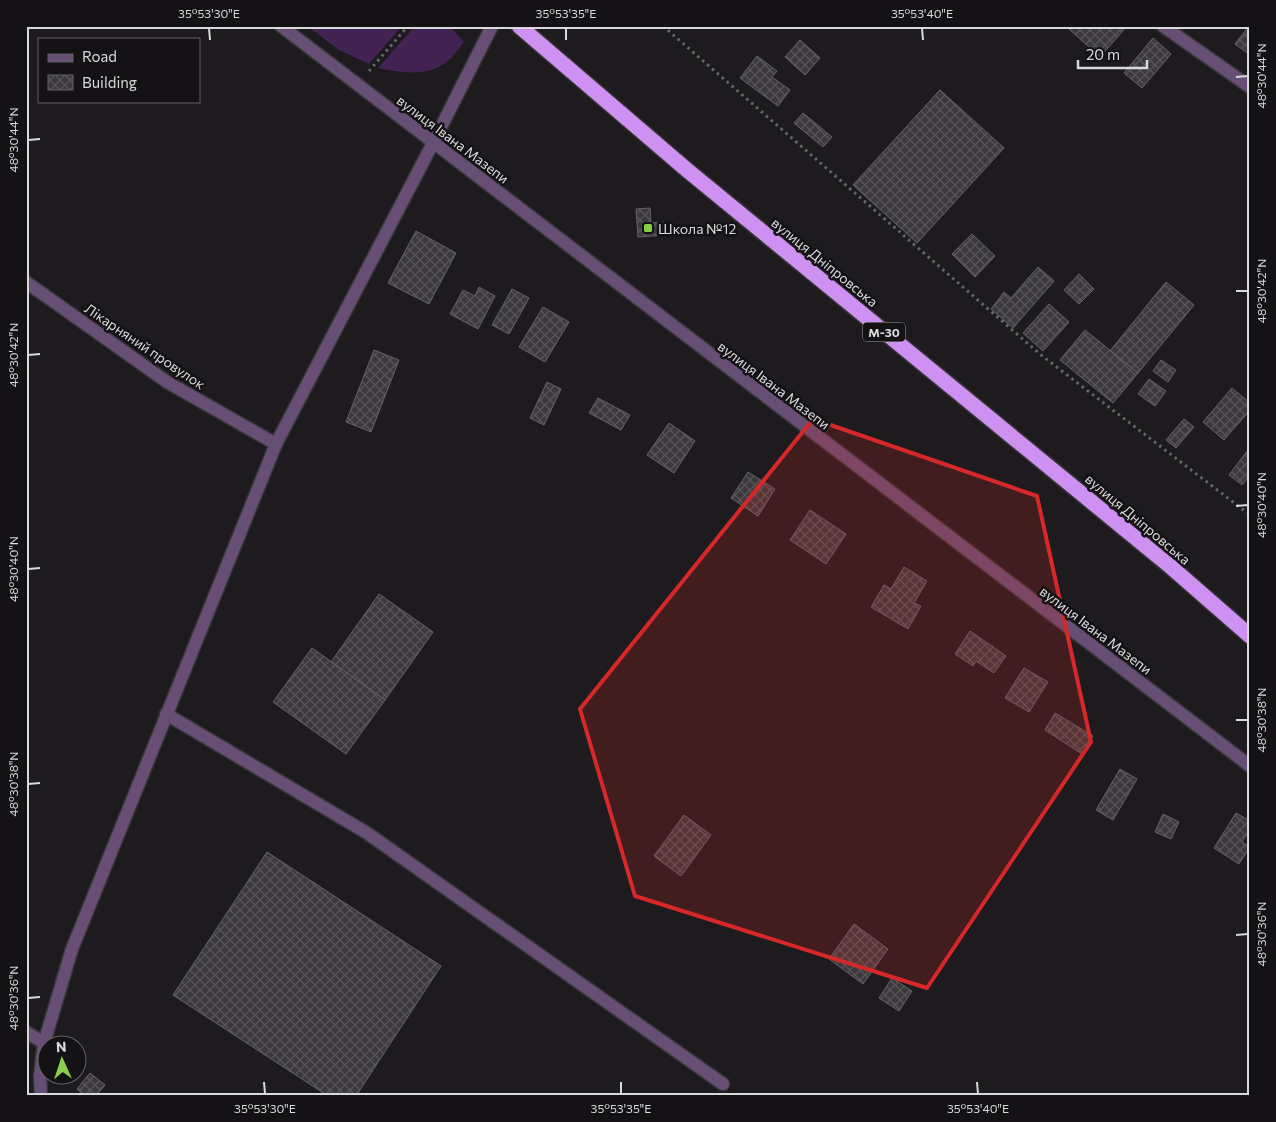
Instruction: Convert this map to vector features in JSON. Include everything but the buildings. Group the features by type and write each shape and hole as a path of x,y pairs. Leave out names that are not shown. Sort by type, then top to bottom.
{"highway":[{"name":"вулиця Дніпровська","path":"519,26 686,170 1171,567 1250,636"}],"street":[{"name":"вулиця Івана Мазепи","path":"281,26 1250,766"},
{"path":"47,1034 72,949 276,444 434,143 492,26"},
{"path":"1162,26 1250,87"},
{"name":"Лікарняний провулок","path":"26,282 167,382 276,444"},
{"path":"166,714 368,833 723,1084"},
{"path":"26,1032 38,1039"},
{"path":"44,1084 49,1096"}],"path":[{"path":"357,85 408,26"},
{"path":"663,26 1041,355 1250,515"}],"highlighted area":[{"path":"813,419 1037,496 1091,742 927,988 635,896 580,709"}],"shaded area":[{"path":"307,26 402,26 369,64 339,50"},
{"path":"415,26 449,26 464,42 451,58 435,69 407,72 378,68"}],"place":[{"name":"Школа №12","path":"648,228"}]}
